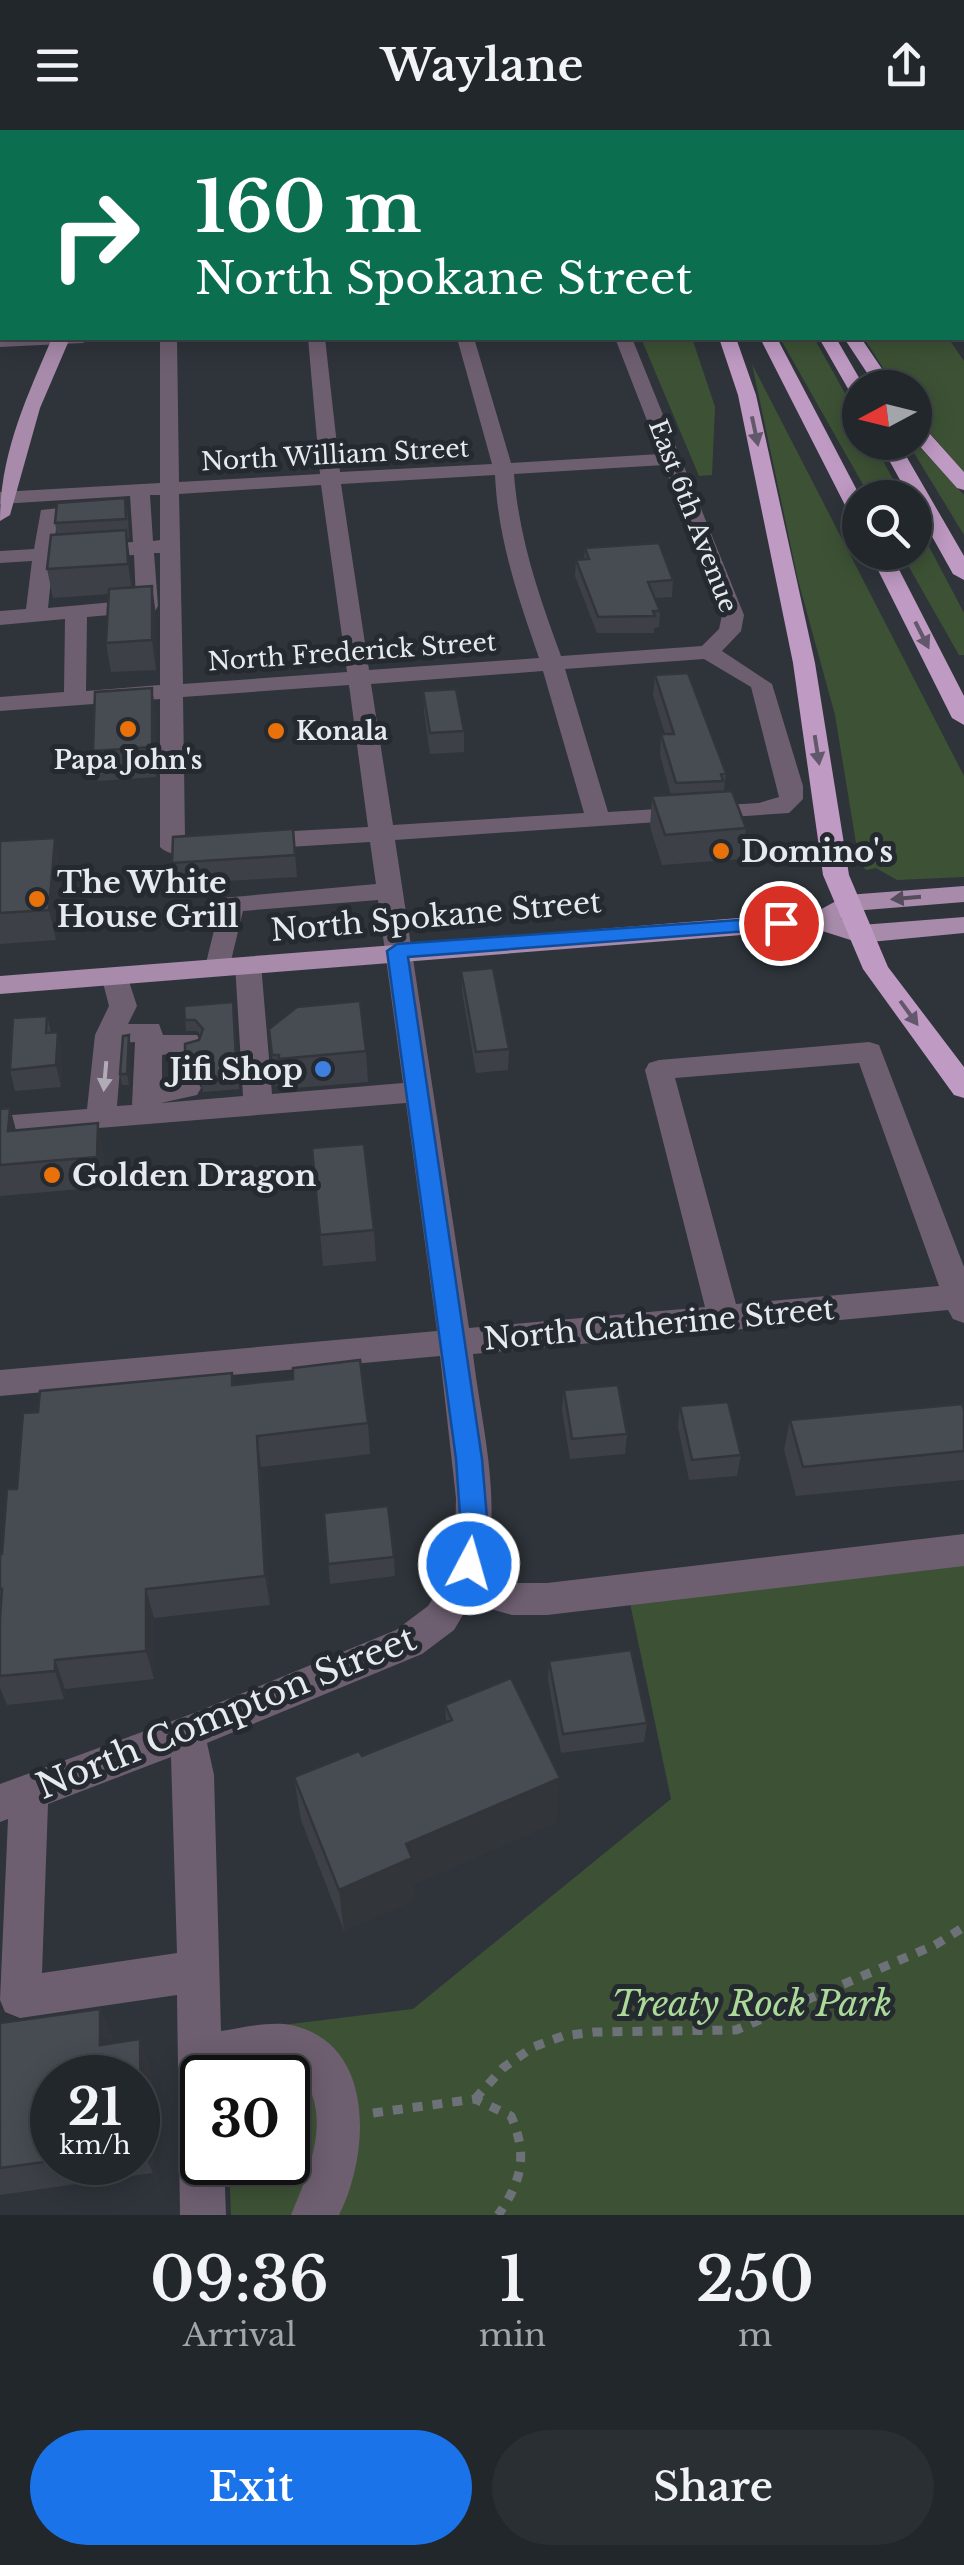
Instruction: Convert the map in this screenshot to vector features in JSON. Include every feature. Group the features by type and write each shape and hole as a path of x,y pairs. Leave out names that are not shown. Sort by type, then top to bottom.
{"highway":[{"path":"728,340 747,395 804,663 836,875 876,969 964,1088"},
{"path":"769,340 842,480"},
{"path":"828,340 846,370"},
{"path":"854,340 874,370"},
{"path":"932,448 964,484"},
{"path":"898,460 964,574"},
{"path":"888,570 964,718"}],"main road":[{"path":"1,504 31,408 60,340"},
{"name":"North Spokane Street","path":"818,920 848,903 964,894"},
{"name":"North Spokane Street","path":"0,985 818,920 860,934 964,925"}],"street":[{"path":"0,342 30,340"},
{"path":"168,340 173,847 598,818 553,665 521,576 508,515 504,470 466,340"},
{"path":"316,340 358,680 455,1342 474,1515 473,1548 462,1584 512,1598 547,1599 964,1550"},
{"name":"East 6th Avenue","path":"598,818 759,810 787,804 791,799 791,786 762,684 708,652 730,631 733,615 625,340"},
{"name":"North William Street","path":"141,499 331,480 673,459"},
{"path":"1,504 141,499"},
{"path":"141,499 147,606"},
{"path":"36,616 48,514 141,499"},
{"path":"0,557 170,546"},
{"path":"0,618 170,604"},
{"path":"76,612 76,698"},
{"name":"North Frederick Street","path":"0,704 708,652"},
{"path":"218,966 231,904 389,891"},
{"path":"246,1056 248,964"},
{"path":"101,1118 108,1035 123,1006 115,976"},
{"path":"108,1035 147,1071"},
{"path":"724,1320 658,1070 869,1052 962,1304"},
{"path":"0,1126 101,1118 147,1071 187,1054 147,1071"},
{"path":"147,1071 246,1056 418,1092"},
{"name":"North Catherine Street","path":"0,1382 724,1320 962,1304"},
{"name":"North Compton Street","path":"14,1797 186,1733 409,1642 441,1618 462,1584"},
{"path":"186,1733 194,1775 200,2055"},
{"path":"14,1797 20,1997 198,1971"},
{"path":"210,2055 291,2047 312,2055 328,2072 338,2148 330,2185 314,2215"},
{"path":"202,2185 203,2215"}],"path":[{"path":"475,2099 494,2073 518,2056 555,2039 626,2028 702,2034 736,2030 935,1945 964,1927"},
{"path":"337,2118 475,2099 511,2116 523,2152 520,2186 498,2215"}],"green space":[{"path":"642,340 693,340 715,407 712,475 699,476"},
{"path":"781,340 815,340 842,388 842,448"},
{"path":"865,340 949,340 964,361 964,472 932,435 932,370 884,370"},
{"path":"752,364 842,539 842,570 858,570 964,776 964,877 897,880 876,868 866,870 859,861 835,715 798,580"},
{"path":"849,460 882,460 894,480 860,480"},
{"path":"918,460 932,460 964,495 964,535 932,480"},
{"path":"932,552 964,613 964,655 959,655 911,570 932,570"},
{"name":"Treaty Rock Park","path":"964,1564 964,2215 231,2215 230,2185 310,2185 310,2055 226,2055 225,2032 413,2009 671,1799 630,1603"}],"building":[{"path":"125,498 126,519 55,523 57,503"},
{"path":"126,530 128,564 47,569 51,535"},
{"path":"659,543 673,580 648,582 660,611 653,611 655,616 598,617 576,560 589,559 585,548"},
{"path":"152,586 152,640 106,643 109,589"},
{"path":"688,673 726,773 721,774 723,781 676,783 661,734 674,734 655,675"},
{"path":"152,688 152,747 93,751 95,692"},
{"path":"456,689 464,731 430,733 423,691"},
{"path":"732,791 746,828 665,835 652,796"},
{"path":"293,829 295,855 172,863 173,837"},
{"path":"55,838 49,910 0,913 0,841"},
{"path":"493,968 509,1049 476,1052 461,971"},
{"path":"360,1001 366,1051 279,1059 279,1055 272,1055 269,1029 297,1007"},
{"path":"233,1002 237,1078 201,1081 199,1068 185,1066 185,1044 199,1040 203,1029 195,1020 185,1020 184,1006"},
{"path":"47,1016 46,1033 58,1032 56,1065 10,1070 13,1018"},
{"path":"129,1035 127,1074 120,1074 123,1036"},
{"path":"10,1108 8,1131 98,1123 97,1157 0,1165 0,1109"},
{"path":"364,1144 374,1230 320,1235 312,1148"},
{"path":"360,1360 368,1423 257,1436 265,1576 146,1589 146,1651 55,1660 55,1671 0,1676 0,1554 7,1489 17,1489 23,1413 38,1412 40,1391 232,1373 232,1385 293,1379 293,1368"},
{"path":"618,1385 627,1434 572,1439 564,1390"},
{"path":"728,1402 741,1455 692,1460 680,1406"},
{"path":"962,1404 964,1451 803,1467 790,1420"},
{"path":"388,1506 394,1557 328,1564 324,1513"},
{"path":"631,1650 647,1723 563,1734 549,1661"},
{"path":"511,1678 560,1778 406,1844 412,1858 339,1890 294,1777 359,1751 362,1756 452,1720 445,1705"},
{"path":"100,2009 100,2045 140,2039 140,2055 30,2055 30,2164 0,2168 0,2023"}],"place":[{"name":"Papa John's","path":"128,729"},
{"name":"Konala","path":"276,731"},
{"name":"Domino's","path":"721,851"},
{"name":"The White House Grill","path":"37,899"},
{"name":"Jifi Shop","path":"323,1069"},
{"name":"Golden Dragon","path":"52,1175"}],"route":[{"path":"469,1564 475,1530 469,1459 397,951 781,923"}]}
